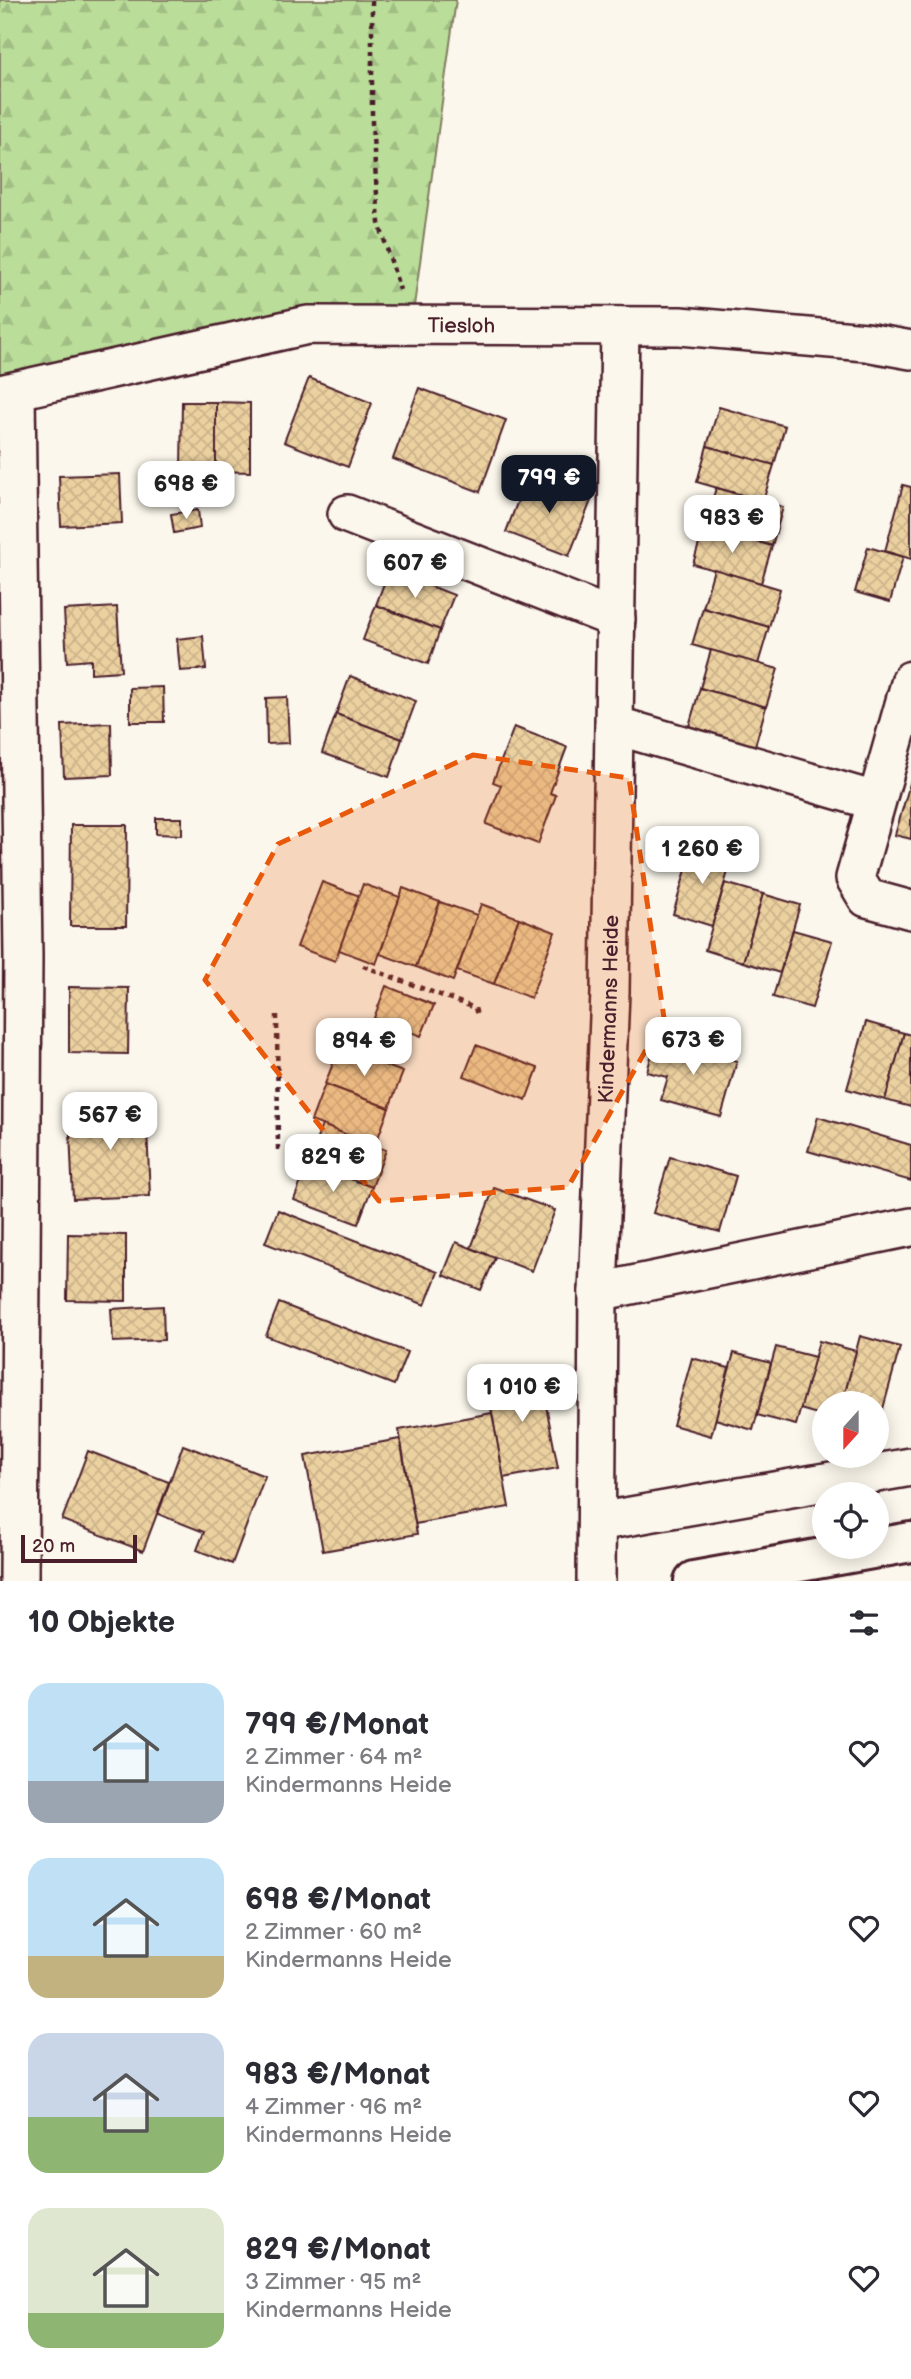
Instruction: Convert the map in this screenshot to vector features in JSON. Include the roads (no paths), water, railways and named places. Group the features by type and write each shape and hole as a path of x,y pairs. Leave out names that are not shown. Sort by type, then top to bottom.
{"street":[{"name":"Tiesloh","path":"8,392 308,325 411,323 707,329 866,342 911,350"},
{"name":"Kindermanns Heide","path":"596,1581 598,1292 610,992 620,326"},
{"path":"8,392 23,944 19,1581"},
{"path":"347,514 616,619"},
{"path":"911,680 855,878 867,898 911,910"},
{"path":"614,725 875,801"},
{"path":"598,1292 911,1227"},
{"path":"597,1522 911,1467"},
{"path":"694,1581 911,1542"}]}
